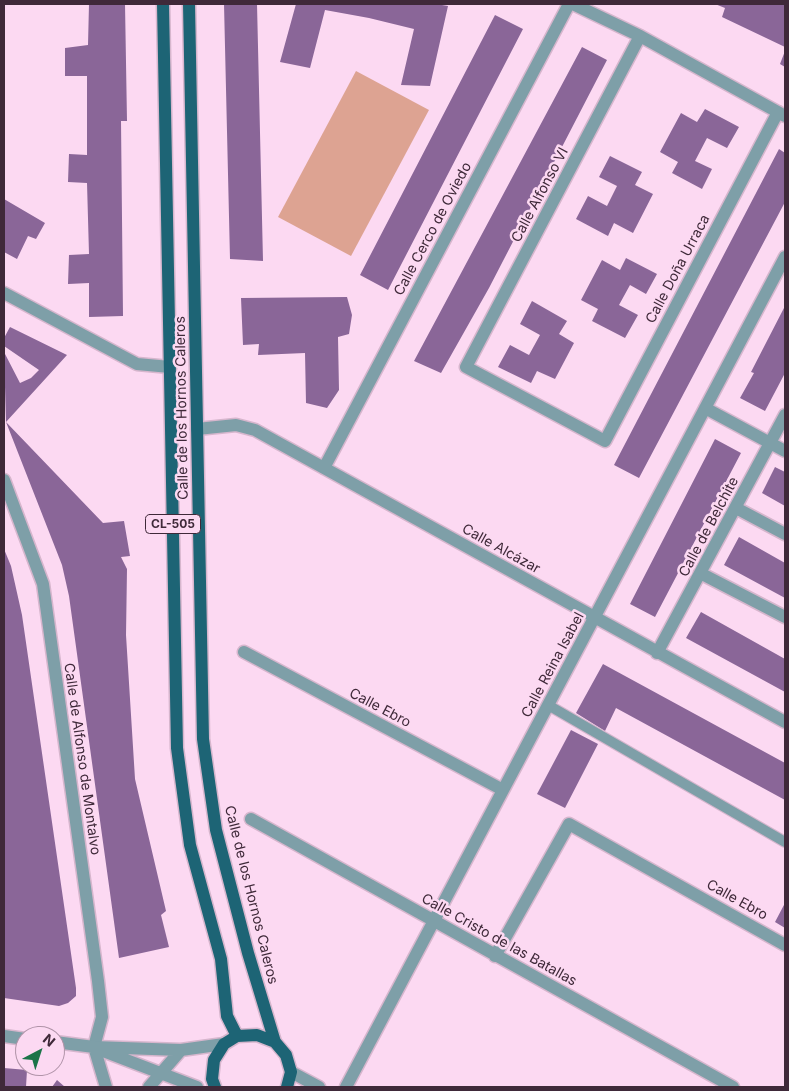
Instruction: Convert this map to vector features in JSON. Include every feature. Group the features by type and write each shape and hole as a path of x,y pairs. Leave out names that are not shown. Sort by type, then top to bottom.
{"main road":[{"name":"Calle de los Hornos Caleros","path":"163,4 177,748 190,845 221,959 227,1016 237,1036"},
{"name":"Calle de los Hornos Caleros","path":"189,4 203,739 216,830 248,953 275,1042"},
{"path":"215,1087 212,1079 214,1060 224,1044 237,1036 257,1034 275,1042"},
{"name":"CL-505","path":"275,1042 286,1055 291,1082"}],"street":[{"path":"571,4 640,36 782,114"},
{"name":"Calle Cerco de Oviedo","path":"324,468 571,4"},
{"name":"Calle Alfonso VI","path":"606,440 466,367 640,36"},
{"name":"Calle Doña Urraca","path":"606,440 782,114"},
{"name":"Calle Reina Isabel","path":"346,1087 785,256"},
{"path":"4,293 137,364 170,367"},
{"path":"705,408 785,451"},
{"name":"Calle de Belchite","path":"657,653 702,574 785,415"},
{"name":"Calle Alcázar","path":"197,429 236,425 256,430 785,722"},
{"name":"Calle de Alfonso de Montalvo","path":"4,480 43,584 102,1017 94,1047"},
{"path":"736,508 785,534"},
{"path":"702,574 785,617"},
{"name":"Calle Ebro","path":"244,652 503,790"},
{"name":"Calle Cristo de las Batallas","path":"251,819 733,1087"},
{"name":"Calle Ebro","path":"495,956 569,824 785,944"},
{"path":"65,1043 94,1047 181,1050 224,1044"},
{"path":"94,1047 196,1087"},
{"path":"94,1047 106,1087"},
{"path":"150,1087 181,1050"},
{"path":"291,1082 319,1087"}],"lane":[{"path":"548,705 785,842"}],"shaded area":[{"path":"356,71 429,110 351,256 278,217"}],"building":[{"path":"89,4 125,4 127,121 121,121 123,316 89,317 89,283 68,284 69,255 89,254 87,183 68,182 69,154 87,155 87,76 65,76 65,48 88,45"},
{"path":"224,4 257,4 263,261 230,259"},
{"path":"296,4 436,4 448,6 430,86 401,85 414,29 325,10 310,68 280,62"},
{"path":"715,4 785,4 785,47 722,17 725,8"},
{"path":"495,15 523,29 388,290 360,275"},
{"path":"582,47 607,60 489,288 441,373 414,361"},
{"path":"785,51 785,67 780,64"},
{"path":"705,109 739,127 727,148 707,138 695,161 712,169 702,189 672,173 678,162 660,152 681,113 697,122"},
{"path":"779,149 785,153 785,202 639,478 614,465"},
{"path":"610,156 642,172 635,185 653,194 633,233 614,223 608,236 576,219 588,196 607,206 617,186 599,177"},
{"path":"4,199 45,223 36,239 28,236 17,259 4,252"},
{"path":"626,258 657,274 646,294 630,285 619,305 638,315 625,338 592,321 598,309 581,300 602,260 620,270"},
{"path":"347,297 352,315 349,334 338,337 339,390 327,408 306,403 305,353 258,355 259,344 243,345 241,298"},
{"path":"532,301 567,321 559,334 574,343 555,379 537,371 531,383 498,367 510,345 529,355 540,335 520,324"},
{"path":"785,306 785,373 765,411 740,398 754,373 751,372"},
{"path":"10,327 67,355 6,422 4,352 20,383 31,378 39,370 4,346 4,338"},
{"path":"6,422 103,523 124,521 130,556 121,557 127,569 126,635 135,779 166,911 161,915 169,947 119,958 69,596 62,565"},
{"path":"715,439 741,453 655,617 630,604"},
{"path":"775,467 785,472 785,506 762,493"},
{"path":"739,537 785,563 785,598 724,565"},
{"path":"4,549 11,566 22,615 76,988 76,996 68,1003 59,1006 4,998"},
{"path":"701,612 785,659 785,692 686,638"},
{"path":"603,664 785,763 785,800 616,708 605,731 576,713"},
{"path":"571,730 598,744 565,808 537,794"},
{"path":"785,903 785,928 775,922"},
{"path":"4,1068 15,1069 15,1076 27,1076 26,1087 4,1087"},
{"path":"57,1080 65,1087 52,1087"}]}
